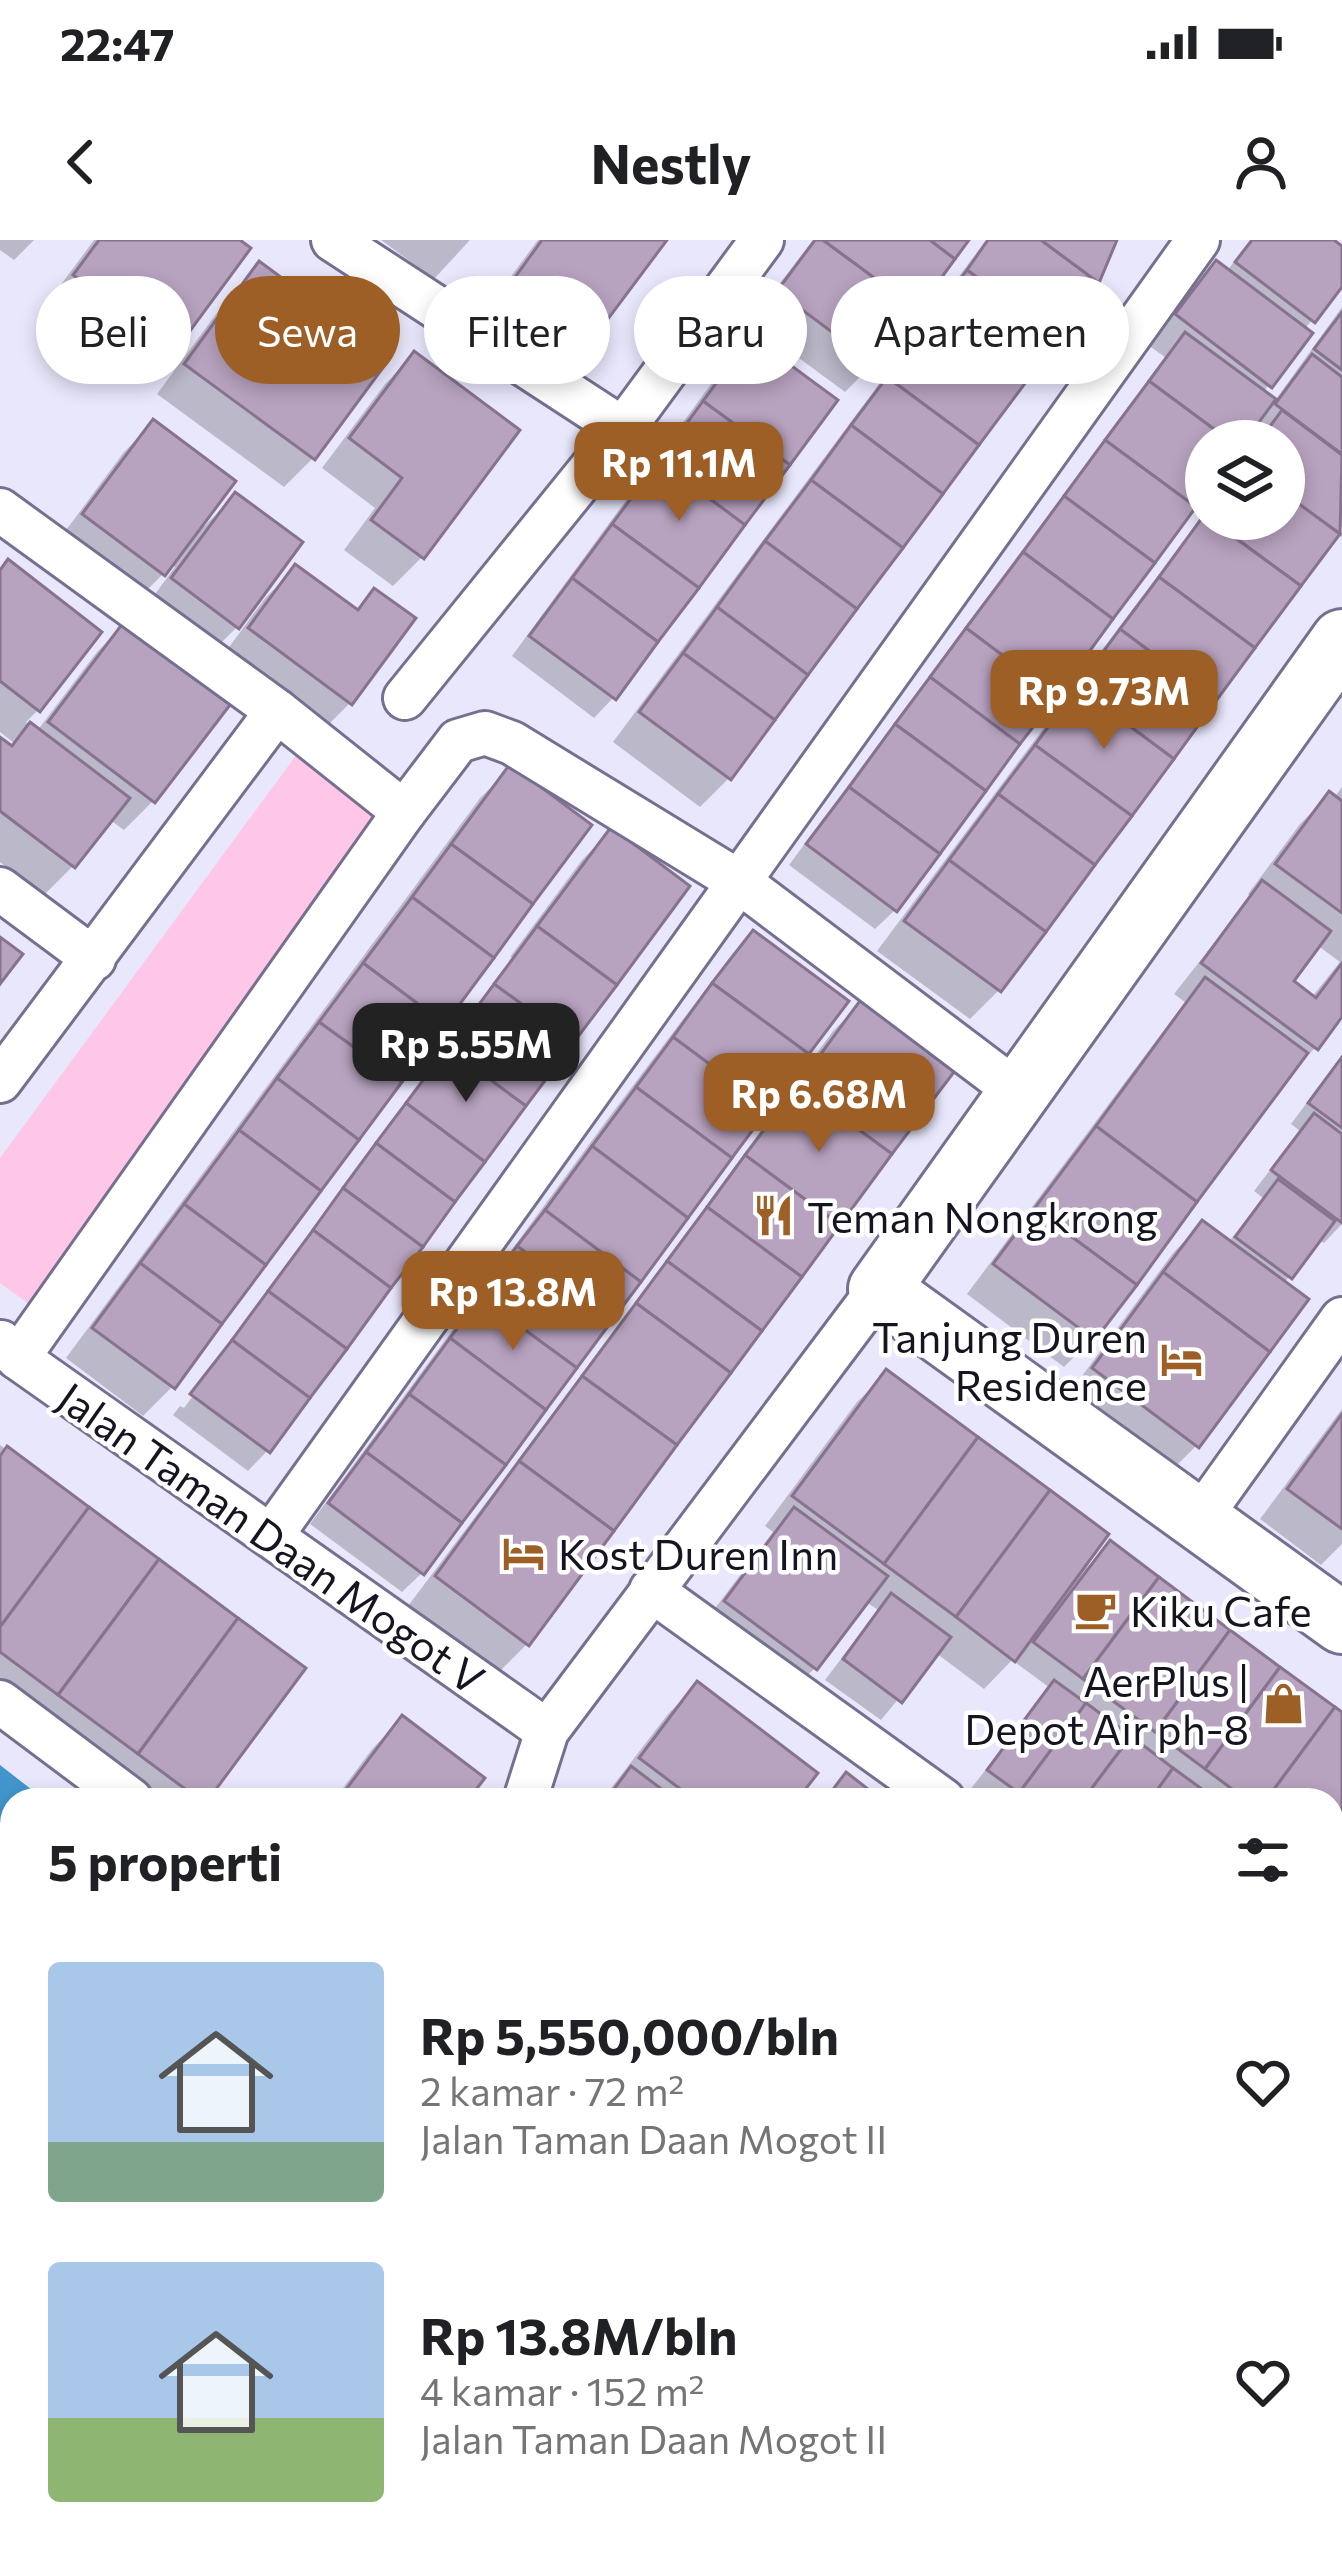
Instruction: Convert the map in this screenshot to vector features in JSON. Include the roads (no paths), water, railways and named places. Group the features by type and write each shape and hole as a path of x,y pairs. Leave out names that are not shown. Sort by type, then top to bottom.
{"street":[{"path":"333,240 622,429"},
{"path":"405,698 622,429 763,240"},
{"path":"271,1536 1198,240"},
{"path":"0,510 277,712 404,812"},
{"path":"529,1788 548,1731 879,1289 1342,640"},
{"path":"0,1081 277,712"},
{"path":"9,1349 458,741 485,734 512,743 741,884 1018,1092"},
{"path":"0,889 94,959"},
{"path":"879,1289 1342,1623"},
{"path":"1198,1519 1342,1319"},
{"name":"Jalan Taman Daan Mogot V","path":"9,1349 548,1731"},
{"path":"651,1590 926,1788"},
{"path":"0,1702 115,1788"}],"water":[{"path":"0,1765 30,1788 0,1788"}],"place":[{"name":"Teman Nongkrong","path":"773,1216"},
{"name":"Tanjung Duren Residence","path":"1181,1360"},
{"name":"Kost Duren Inn","path":"524,1553"},
{"name":"Kiku Cafe","path":"1096,1610"},
{"name":"AerPlus | Depot Air ph-8","path":"1283,1704"}]}
